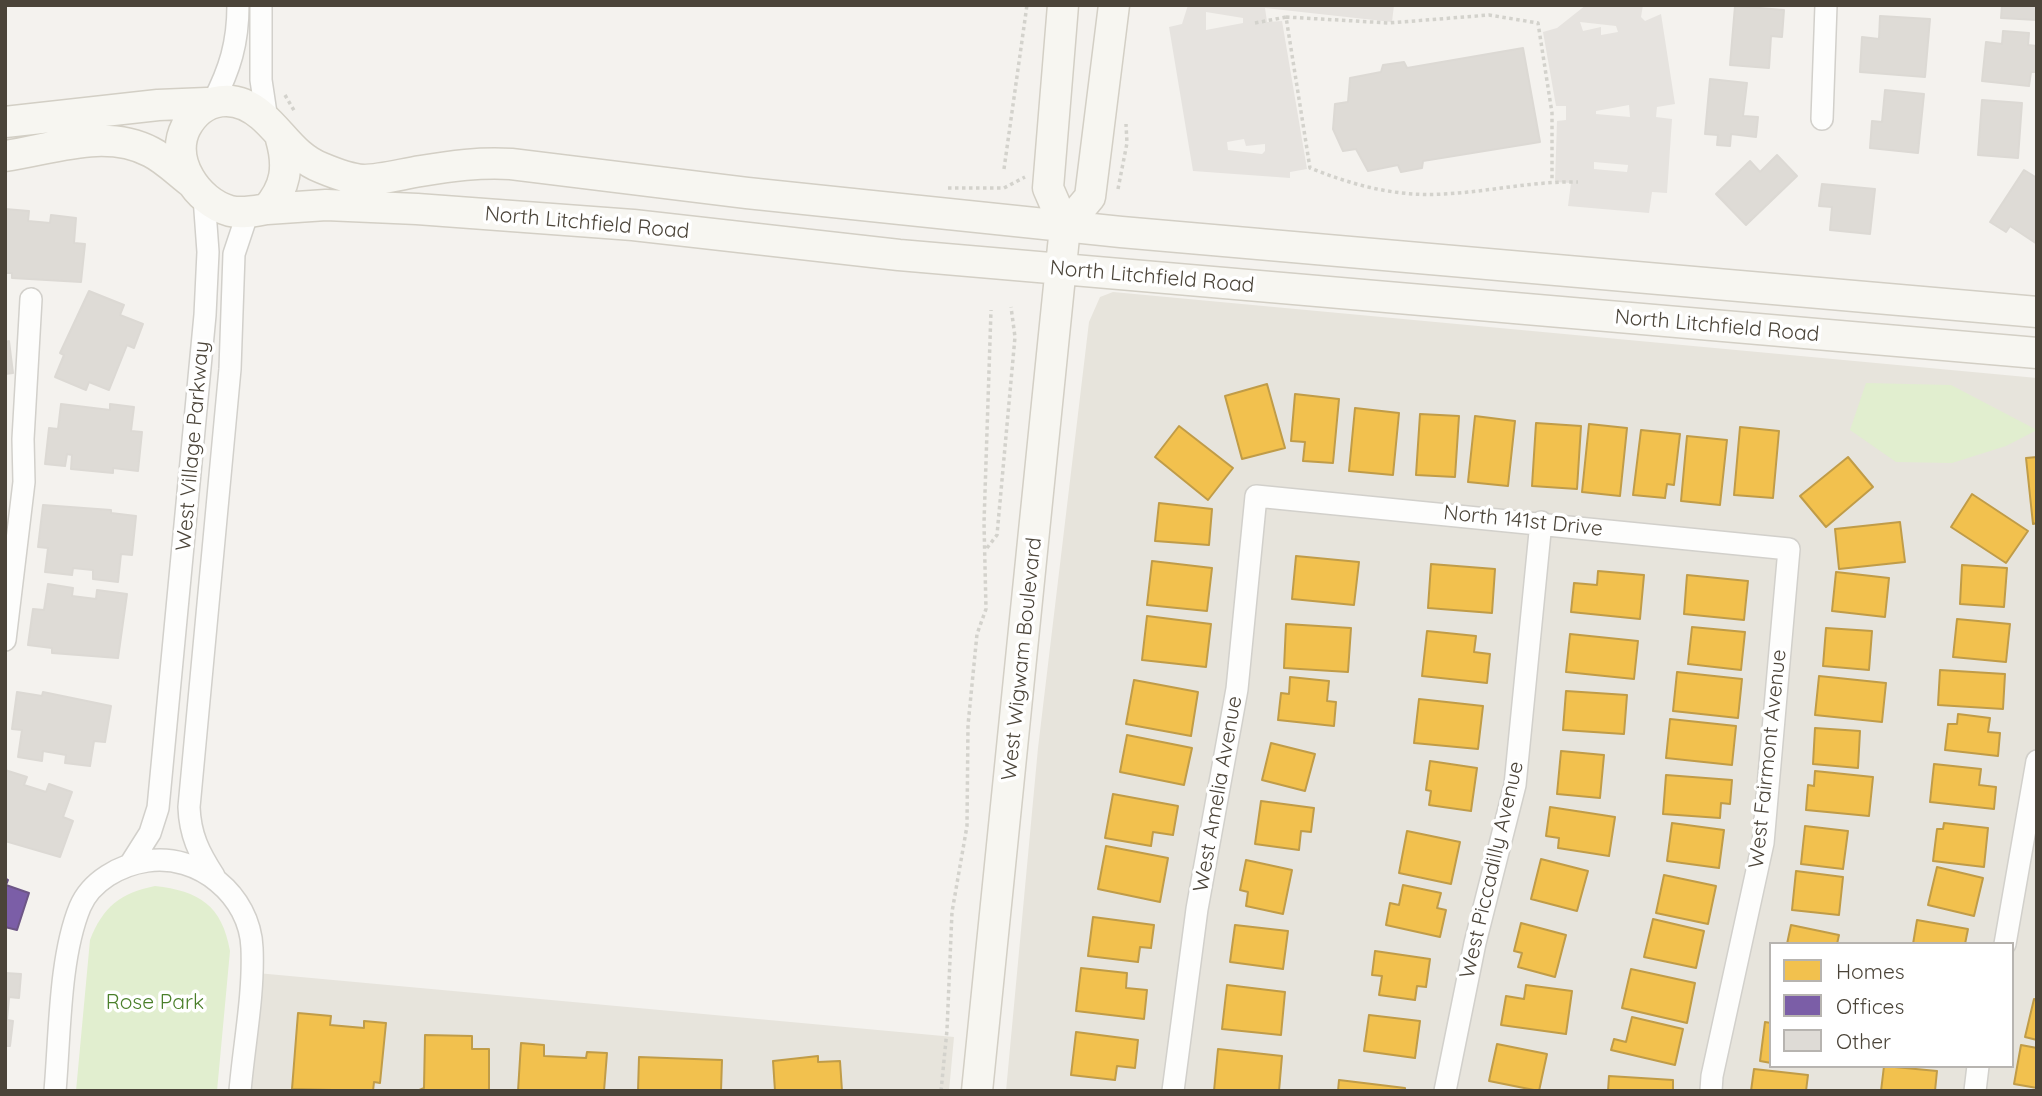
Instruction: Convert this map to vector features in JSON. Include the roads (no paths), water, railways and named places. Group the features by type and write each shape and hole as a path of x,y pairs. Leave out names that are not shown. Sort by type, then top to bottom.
{"main road":[{"name":"West Wigwam Boulevard","path":"977,1091 1062,270 1065,227 1048,188 1063,5"},
{"path":"1065,227 1090,197 1115,5"},
{"path":"197,189 182,153 183,134 193,115 210,103"},
{"path":"5,122 158,105 244,105 283,126 287,158 285,178 279,196 258,211 231,211 197,189 151,152 122,142 97,140 5,156"},
{"name":"North Litchfield Road","path":"283,126 317,166 363,180 479,162 511,164 1065,227 2037,312"},
{"name":"North Litchfield Road","path":"258,211 326,205 579,221 1062,270 2037,353"}],"street":[{"path":"210,103 232,62 238,32 237,5"},
{"path":"261,5 260,58 283,126"},
{"path":"1822,119 1826,5"},
{"name":"West Village Parkway","path":"131,863 150,833 158,808 205,315 208,252 197,189"},
{"name":"West Village Parkway","path":"240,1091 252,947 248,925 232,896 214,876 195,847 190,827 230,369 234,254 258,211"},
{"path":"5,640 24,482 14,438 31,299"},
{"name":"North 141st Drive","path":"1256,496 1541,522 1789,549"},
{"name":"West Amelia Avenue","path":"1173,1091 1197,909 1237,689 1256,496"},
{"name":"West Piccadilly Avenue","path":"1445,1091 1475,943 1515,785 1541,522"},
{"name":"West Fairmont Avenue","path":"1711,1091 1762,843 1789,549"},
{"path":"169,695 200,698"},
{"path":"2005,942 2037,761"},
{"name":"West Village Parkway","path":"55,1091 69,939 81,904 101,880 131,863 157,859 192,864 214,876"},
{"path":"1975,1091 1978,1068"}],"park label":[{"name":"Rose Park","path":"155,1003"}]}
